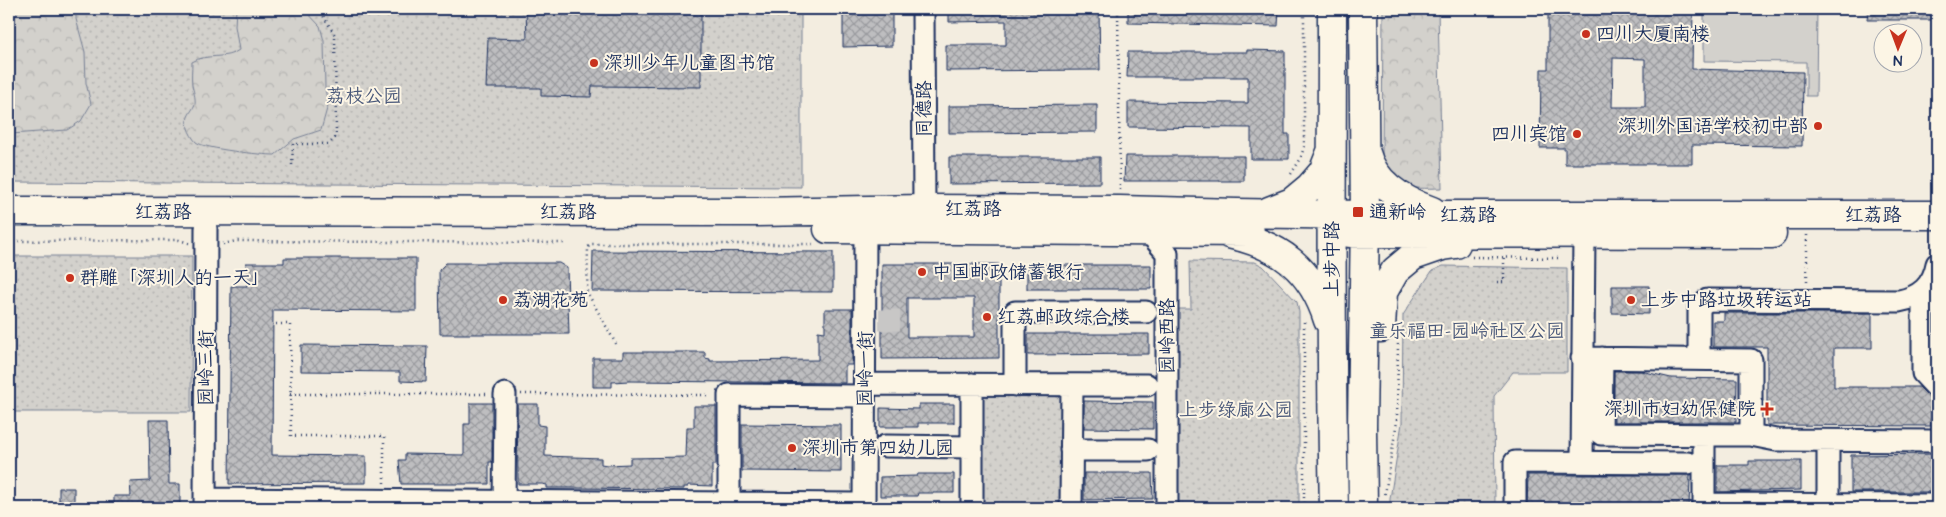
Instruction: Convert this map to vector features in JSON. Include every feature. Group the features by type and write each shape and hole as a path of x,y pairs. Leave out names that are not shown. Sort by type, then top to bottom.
{"main road":[{"name":"上步中路","path":"1332,9 1334,508"},
{"name":"上步中路","path":"1364,9 1365,224 1362,428 1374,502"},
{"path":"1229,223 1292,202 1324,172 1332,147"},
{"path":"1365,148 1373,170 1390,189 1416,205 1446,215"},
{"name":"红荔路","path":"9,211 757,212 924,209 1120,210 1229,223"},
{"name":"红荔路","path":"1365,224 1446,215 1937,215"},
{"name":"红荔路","path":"9,229 206,239 578,230 864,229 1148,231 1229,223 1365,224 1520,235 1937,234"},
{"path":"1229,223 1282,254 1294,263 1308,278 1327,316 1332,336"},
{"path":"1362,428 1378,374 1383,292 1395,271 1413,256 1442,246 1520,235"}],"street":[{"name":"同德路","path":"923,9 924,209"},
{"name":"园岭一街","path":"860,506 869,390 872,320 864,229"},
{"name":"园岭西路","path":"1148,231 1167,253 1167,508"},
{"path":"1582,462 1588,363 1584,235"},
{"name":"园岭三街","path":"205,504 206,239"},
{"path":"1699,359 1699,307 1707,300 1899,301 1912,299 1924,292 1929,286 1934,277 1937,264"},
{"path":"1937,292 1924,310 1923,373 1937,388"},
{"path":"1015,385 1015,312 1146,312"},
{"path":"1588,363 1699,359 1752,360 1751,435"},
{"path":"1588,363 1601,434 1751,435 1776,440 1937,441"},
{"path":"972,384 972,508"},
{"path":"729,503 729,395 972,384 1148,385"},
{"path":"1071,508 1072,385"},
{"path":"504,505 505,394"},
{"path":"1704,435 1704,504 1937,505"},
{"path":"1828,441 1828,505"},
{"path":"885,446 972,446"},
{"path":"1071,450 1148,450"},
{"path":"1515,508 1515,462 1688,463"},
{"path":"205,504 384,500 504,505 729,503 860,506"}],"path":[{"path":"292,165 292,144 329,144 336,137 335,35 319,9"},
{"path":"1118,9 1120,210"},
{"path":"1287,178 1300,160 1304,147 1304,9"},
{"path":"1807,234 1807,301"},
{"path":"9,243 12,241 206,239 236,241 566,244"},
{"path":"616,344 587,292 587,253 588,247 592,244 819,244"},
{"path":"1469,257 1559,258"},
{"path":"1496,282 1504,282 1504,258"},
{"path":"1304,312 1304,508"},
{"path":"276,324 290,324 291,436 384,436 384,500"},
{"path":"1374,502 1397,421 1398,338"}],"green space":[{"name":"荔枝公园","path":"9,9 801,9 801,187 9,182"},
{"path":"9,9 76,9 76,19 85,52 86,83 91,104 81,121 67,130 11,134"},
{"path":"236,9 304,9 320,26 324,41 325,88 328,105 321,130 294,139 275,155 234,151 201,145 195,141 188,128 188,117 195,104 192,62 203,58 228,55 239,50 235,26"},
{"path":"1383,9 1438,9 1442,188 1420,188 1405,185 1393,175 1382,156"},
{"path":"1704,9 1817,9 1816,96 1806,96 1806,62 1704,61"},
{"path":"9,256 192,256 191,412 9,412"},
{"name":"上步绿廊公园","path":"1190,261 1255,262 1263,266 1297,302 1299,312 1299,508 1173,508 1174,309 1191,309"},
{"name":"童乐福田-园岭社区公园","path":"1443,266 1567,268 1567,372 1513,372 1494,396 1495,508 1390,508 1402,423 1403,315 1432,271"},
{"path":"984,390 1062,390 1061,507 984,507 977,500 977,396"}],"building":[{"name":"深圳少年儿童图书馆","path":"526,9 701,9 701,87 592,86 591,97 541,96 541,88 486,88 488,38 527,39"},
{"path":"843,9 892,9 892,46 843,47"},
{"path":"949,9 1099,9 1100,70 946,71 946,45 1006,45 1006,21 949,22"},
{"path":"1128,9 1279,9 1278,26 1128,23"},
{"path":"1868,9 1937,9 1937,20 1867,20"},
{"path":"1548,10 1693,10 1692,69 1803,72 1802,146 1692,145 1692,164 1565,164 1565,148 1540,148 1541,69 1548,69","holes":["1613,58 1645,59 1645,107 1612,107"]},
{"path":"1247,50 1285,51 1285,134 1289,134 1289,159 1251,159 1251,128 1128,127 1128,102 1248,103 1248,77 1127,77 1128,52 1247,52"},
{"path":"1097,105 1097,132 949,133 949,106"},
{"path":"1125,156 1244,156 1244,181 1124,181"},
{"path":"949,157 1100,157 1100,183 949,184"},
{"path":"593,251 833,252 833,292 592,291"},
{"path":"284,258 416,258 416,311 273,310 272,455 366,456 366,483 229,484 231,286 247,286 246,263 284,263"},
{"name":"荔湖花苑","path":"446,263 559,263 567,268 569,334 440,334 439,270"},
{"name":"红荔邮政综合楼","path":"882,264 999,264 999,358 882,359","holes":["907,298 974,298 974,337 907,337"]},
{"path":"1027,265 1151,265 1151,289 1027,289"},
{"name":"上步中路垃圾转运站","path":"1612,286 1649,286 1649,314 1612,313"},
{"path":"825,309 852,309 852,365 845,365 845,383 629,381 612,382 612,387 593,387 593,358 623,358 623,352 705,352 705,358 710,359 710,361 818,360 818,331 825,332"},
{"path":"1724,313 1872,313 1872,348 1834,348 1834,387 1919,387 1931,399 1931,426 1767,425 1767,347 1713,347 1713,321 1724,321"},
{"path":"1028,334 1149,334 1149,354 1028,355"},
{"path":"301,345 427,346 426,382 400,381 400,372 301,371"},
{"path":"1614,371 1641,371 1671,378 1737,379 1736,422 1614,422"},
{"path":"1084,401 1153,402 1153,429 1084,428"},
{"path":"470,403 492,403 492,462 489,462 489,484 401,484 399,460 405,460 405,454 464,455 464,424 470,424"},
{"path":"517,404 538,404 538,425 545,426 545,456 601,458 601,464 607,465 630,464 630,458 686,457 687,427 694,427 694,406 716,406 716,465 712,465 712,486 688,485 684,489 547,488 547,485 542,484 518,484"},
{"path":"919,404 954,404 954,423 918,423 918,427 880,427 880,408 919,409"},
{"path":"149,420 168,420 169,484 180,484 180,508 114,508 114,496 131,496 130,482 150,481"},
{"name":"深圳市第四幼儿园","path":"742,424 841,425 841,472 742,471"},
{"path":"1936,454 1936,492 1851,492 1851,455"},
{"path":"1749,461 1801,461 1801,490 1717,492 1717,465 1749,465"},
{"path":"1084,473 1152,473 1153,499 1084,500"},
{"path":"918,474 954,474 954,493 880,496 880,477 917,476"},
{"path":"1528,475 1690,475 1689,508 1527,508"},
{"path":"59,488 74,488 74,508 59,508"}],"tunnel":[{"path":"879,320 910,320"}],"place":[{"name":"四川大厦南楼","path":"1586,34"},
{"name":"深圳少年儿童图书馆","path":"594,63"},
{"name":"深圳外国语学校初中部","path":"1818,126"},
{"name":"四川宾馆","path":"1577,134"},
{"name":"通新岭","path":"1358,212"},
{"name":"中国邮政储蓄银行","path":"922,272"},
{"name":"群雕「深圳人的一天」","path":"70,278"},
{"name":"荔湖花苑","path":"503,300"},
{"name":"上步中路垃圾转运站","path":"1631,300"},
{"name":"红荔邮政综合楼","path":"987,317"},
{"name":"深圳市妇幼保健院","path":"1767,409"},
{"name":"深圳市第四幼儿园","path":"792,448"}]}
